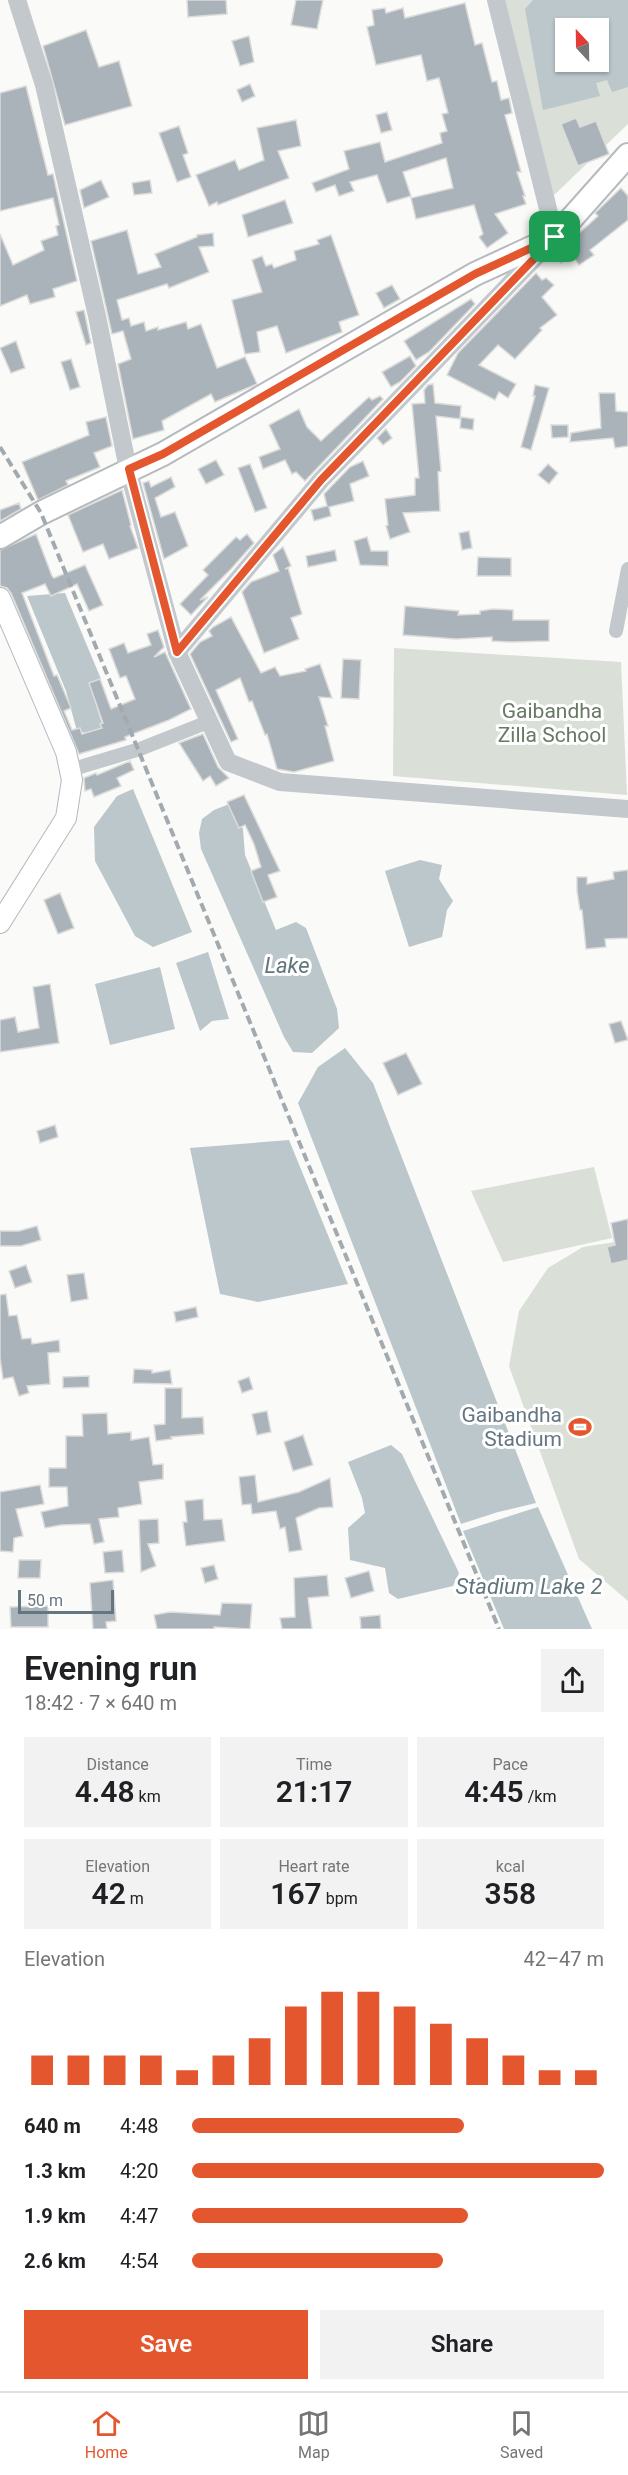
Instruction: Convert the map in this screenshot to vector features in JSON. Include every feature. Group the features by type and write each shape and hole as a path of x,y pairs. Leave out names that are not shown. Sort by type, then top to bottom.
{"main road":[{"path":"0,537 42,513 163,454 475,274 555,237 628,155"},
{"path":"0,598 66,752 72,780 66,818 0,923"}],"street":[{"path":"17,0 44,85 97,316 129,469 177,652 228,762 280,782 628,809"},
{"path":"177,652 321,480 555,237 496,0"},
{"path":"616,631 628,569"},
{"path":"70,770 140,749 208,722"}],"green space":[{"path":"499,0 628,0 628,124 549,200"},
{"name":"Gaibandha Zilla School","path":"394,648 621,662 627,795 393,776"},
{"path":"594,1167 612,1238 503,1262 471,1191"},
{"name":"Gaibandha Stadium","path":"628,1240 628,1601 579,1559 509,1366 519,1311 548,1268 583,1247"}],"water":[{"path":"533,0 628,0 628,87 612,92 607,80 596,83 600,96 543,110 525,9"},
{"path":"65,593 101,679 89,683 104,730 91,734 77,731 66,691 27,596"},
{"path":"133,789 192,932 153,947 135,936 95,861 94,827 117,796"},
{"name":"Lake","path":"232,803 243,829 245,855 276,930 296,922 306,928 337,1009 339,1028 312,1053 293,1052 284,1037 201,849 199,833 202,819 214,810"},
{"path":"420,860 442,865 439,879 453,901 447,910 442,937 409,947 385,871"},
{"path":"208,952 229,1019 212,1021 200,1031 176,963"},
{"path":"160,967 175,1029 110,1045 95,984"},
{"path":"345,1048 373,1083 536,1503 461,1524 298,1103 318,1067"},
{"path":"289,1140 348,1284 258,1302 220,1294 190,1148"},
{"path":"391,1445 402,1454 459,1573 453,1586 398,1599 389,1593 385,1568 350,1560 348,1528 365,1513 362,1498 348,1462"},
{"name":"Stadium Lake 2","path":"538,1507 592,1629 504,1629 463,1531"}],"building":[{"path":"187,0 226,0 227,14 188,17"},
{"path":"296,0 323,0 317,29 291,25"},
{"path":"465,3 475,45 482,43 492,82 497,81 501,100 509,98 512,113 505,115 521,172 517,172 526,204 495,214 508,233 487,248 479,237 483,234 474,205 416,219 411,198 453,188 446,158 403,172 411,196 387,203 377,175 350,182 354,191 339,196 335,185 316,192 312,183 349,169 344,151 380,142 385,162 442,143 440,133 447,131 442,114 448,113 439,78 427,81 421,55 376,65 367,27 374,25 372,10 385,8 386,13 403,8 405,18"},
{"path":"86,30 99,67 119,61 132,106 65,125 43,46"},
{"path":"249,36 254,62 240,66 232,41"},
{"path":"250,84 255,96 242,102 237,90"},
{"path":"26,86 48,175 53,174 77,281 53,289 55,297 30,304 27,295 0,306 0,234 13,265 44,250 41,241 58,235 56,226 59,225 53,198 0,211 0,93"},
{"path":"387,112 392,130 381,133 376,115"},
{"path":"576,118 580,127 596,121 609,154 578,166 561,124"},
{"path":"296,120 301,146 278,151 289,178 218,205 217,202 209,206 196,175 235,160 239,170 264,160 257,128"},
{"path":"179,126 188,153 183,155 191,177 177,182 159,133"},
{"path":"101,180 109,197 84,208 80,190"},
{"path":"150,180 152,193 134,195 132,183"},
{"path":"621,188 628,196 628,220 590,250 594,255 579,265 571,254 561,263 554,256 598,216 595,213"},
{"path":"285,200 293,223 248,237 242,215"},
{"path":"127,230 138,274 161,267 155,254 197,237 197,235 213,233 214,246 199,247 209,272 169,288 167,284 117,300 122,320 129,318 131,326 144,322 146,331 186,322 188,329 201,324 217,368 245,357 257,384 215,402 211,394 162,421 164,430 133,439 118,364 131,359 123,331 112,334 91,241"},
{"path":"331,235 359,315 339,322 342,332 286,353 277,326 257,332 260,352 245,354 232,300 262,292 252,260 262,256 266,266 272,264 274,268 296,260 294,251 319,244 317,240"},
{"path":"536,273 542,280 546,278 554,285 542,297 557,315 540,328 542,330 515,359 498,345 479,365 516,384 508,398 499,392 495,400 447,375 458,353"},
{"path":"392,285 400,299 384,308 376,293"},
{"path":"471,299 475,304 429,352 416,360 404,341"},
{"path":"84,310 91,343 86,345 76,312"},
{"path":"16,341 25,368 11,373 0,348"},
{"path":"410,356 416,366 400,382 391,387 382,372"},
{"path":"71,359 80,387 70,390 61,362"},
{"path":"433,384 435,403 461,406 460,419 436,416 441,471 438,472 440,511 403,513 410,532 390,539 386,526 388,525 385,499 415,495 415,478 419,478 412,404 425,403 424,390 428,385"},
{"path":"535,385 549,388 531,450 521,447 535,396 533,396"},
{"path":"599,393 615,393 616,411 628,412 628,446 615,448 613,438 570,442 571,433 601,428"},
{"path":"380,396 383,399 305,481 296,472 292,474 285,460 263,469 259,457 280,449 269,425 299,409 307,427 321,441 369,397 372,400"},
{"path":"106,417 112,446 94,453 100,467 66,481 68,485 38,500 22,462 89,435 86,422"},
{"path":"461,417 474,419 473,430 460,428"},
{"path":"551,425 568,425 568,437 552,438"},
{"path":"386,429 392,438 383,445 377,438"},
{"path":"216,460 224,475 206,484 198,469"},
{"path":"363,461 369,476 350,484 354,501 329,507 331,516 314,521 311,510 327,506 324,494 350,467"},
{"path":"250,464 267,508 255,512 238,468"},
{"path":"548,464 558,473 549,484 538,475"},
{"path":"171,477 175,487 155,498 161,517 175,512 188,546 164,559 143,483 149,481 151,487"},
{"path":"122,490 130,526 138,548 109,559 103,544 83,552 68,515"},
{"path":"19,503 21,509 0,521 0,510"},
{"path":"469,531 472,548 462,550 459,533"},
{"path":"36,534 52,576 54,578 85,565 103,605 89,611 77,584 51,596 45,584 22,593 54,676 57,675 71,708 64,711 72,730 80,728 82,734 102,728 100,724 103,723 89,683 100,679 111,709 135,699 126,676 120,678 109,649 124,643 128,653 151,645 147,634 158,630 164,647 154,657 165,652 191,709 125,737 126,740 79,754 11,593 7,588 0,586 0,550"},
{"path":"247,534 254,543 200,600 208,597 191,615 180,604 208,575 203,570 236,537 240,540"},
{"path":"367,537 371,551 388,551 388,566 360,565 354,541"},
{"path":"283,547 291,566 285,569 288,568 302,614 291,618 299,639 264,653 242,592 251,582 279,571 273,555"},
{"path":"335,550 337,561 308,567 306,556"},
{"path":"478,557 511,558 511,576 477,576"},
{"path":"405,606 459,611 458,615 480,614 480,611 493,609 513,610 513,620 549,620 549,641 512,642 492,641 492,637 456,639 403,635"},
{"path":"231,617 261,673 275,667 280,676 306,671 305,669 320,664 332,698 319,697 328,726 325,726 334,761 294,772 277,769 267,734 265,735 252,701 249,702 240,678 216,690 238,739 231,742 190,654 200,642 212,636 209,631 213,627"},
{"path":"343,659 361,660 359,699 341,698"},
{"path":"203,734 218,767 229,778 216,786 210,776 203,781 179,743"},
{"path":"130,761 134,770 117,778 121,786 94,797 91,789 85,791 84,778"},
{"path":"244,795 280,871 268,875 277,897 263,902 251,871 261,867 254,844 245,825 239,828 227,802"},
{"path":"628,870 628,938 605,939 606,947 586,949 577,877 587,877 587,884 614,879 613,872"},
{"path":"60,893 74,928 58,934 44,900"},
{"path":"50,984 59,1043 0,1052 0,1020 15,1017 18,1032 39,1028 33,987"},
{"path":"621,1021 628,1040 615,1043 609,1024"},
{"path":"406,1053 422,1084 398,1095 383,1063"},
{"path":"55,1125 58,1137 40,1143 37,1131"},
{"path":"628,1219 628,1260 611,1264 607,1247 615,1245 611,1223"},
{"path":"37,1226 41,1240 21,1246 0,1246 0,1231 19,1231"},
{"path":"26,1265 32,1282 15,1288 9,1271"},
{"path":"84,1273 88,1299 71,1302 67,1275"},
{"path":"6,1294 9,1316 17,1315 22,1339 31,1338 32,1344 59,1340 60,1352 48,1353 50,1384 27,1386 29,1393 19,1396 13,1377 3,1379 0,1358 0,1295"},
{"path":"196,1307 198,1317 176,1322 174,1312"},
{"path":"134,1369 152,1370 152,1373 170,1370 172,1384 133,1383"},
{"path":"89,1376 89,1387 63,1388 63,1377"},
{"path":"249,1377 253,1389 242,1393 238,1381"},
{"path":"165,1388 182,1388 182,1418 203,1417 204,1434 156,1441 154,1425 165,1424"},
{"path":"267,1411 271,1432 257,1435 252,1414"},
{"path":"107,1413 108,1434 131,1432 131,1440 149,1437 153,1465 163,1464 163,1479 139,1482 142,1504 118,1508 119,1517 99,1519 104,1542 94,1544 90,1524 45,1528 41,1512 68,1506 67,1487 49,1487 49,1468 66,1468 66,1436 83,1436 82,1414"},
{"path":"303,1435 313,1465 293,1471 284,1442"},
{"path":"255,1475 258,1502 299,1492 330,1478 333,1507 319,1508 296,1518 302,1550 289,1552 285,1527 280,1529 276,1511 252,1514 251,1504 242,1505 239,1477"},
{"path":"40,1485 44,1504 16,1509 23,1536 14,1538 13,1552 0,1551 0,1492"},
{"path":"203,1499 204,1520 222,1519 225,1541 186,1546 183,1522 187,1522 185,1501"},
{"path":"158,1519 159,1543 148,1544 156,1566 141,1572 139,1520"},
{"path":"122,1550 124,1572 105,1573 103,1552"},
{"path":"19,1560 41,1560 40,1578 18,1578"},
{"path":"214,1565 218,1579 205,1583 201,1568"},
{"path":"369,1571 374,1591 351,1598 345,1578"},
{"path":"327,1575 329,1596 308,1598 312,1629 282,1629 280,1618 295,1617 294,1578"},
{"path":"113,1580 116,1621 106,1622 107,1629 93,1629 90,1583"},
{"path":"222,1603 252,1604 250,1629 214,1627 214,1629 157,1629 154,1615 170,1612 220,1615"},
{"path":"48,1606 48,1627 11,1627 10,1607"},
{"path":"380,1615 381,1629 361,1629 360,1617"}],"railway":[{"path":"0,447 41,513 499,1629"}],"place":[{"name":"Gaibandha Stadium","path":"580,1427"}],"route":[{"path":"555,237 321,480 177,652 129,469 163,454 475,274 555,237"}]}
